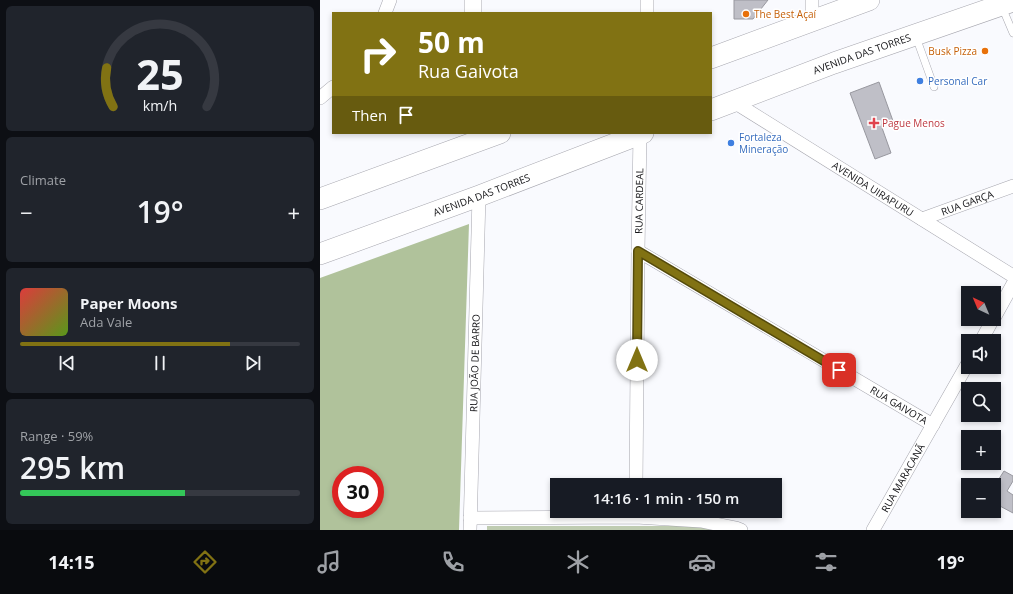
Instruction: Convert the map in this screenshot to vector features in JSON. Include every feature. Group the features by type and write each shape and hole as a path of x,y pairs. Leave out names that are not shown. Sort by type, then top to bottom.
{"main road":[{"path":"712,58 869,0"},
{"path":"834,64 857,42 938,15 974,0"},
{"name":"AVENIDA DAS TORRES","path":"712,110 834,64 1007,3"},
{"path":"320,199 469,139 495,134"},
{"name":"AVENIDA DAS TORRES","path":"320,254 479,196 638,134"}],"street":[{"path":"385,12 390,0"},
{"path":"473,0 473,12"},
{"path":"647,0 647,12"},
{"path":"812,0 812,21"},
{"path":"320,98 332,88"},
{"name":"AVENIDA UIRAPURU","path":"734,102 1013,276"},
{"name":"RUA CARDEAL","path":"636,478 638,251 641,134"},
{"name":"RUA GARÇA","path":"922,219 1013,186"},
{"name":"RUA JOÃO DE BARRO","path":"470,524 479,196"},
{"name":"RUA GAIVOTA","path":"638,251 933,425"},
{"path":"1001,305 1013,284"},
{"name":"RUA MARACANÃ","path":"873,530 962,374"},
{"path":"470,524 570,518"},
{"path":"668,518 701,522 742,530"}],"lane":[{"path":"1007,3 1013,33"},
{"path":"915,35 934,87"}],"green space":[{"path":"469,224 459,530 320,530 320,278"},
{"path":"487,526 701,526 722,530 487,530"}],"building":[{"name":"The Best Açaí","path":"734,0 768,0 753,19 734,19"},
{"name":"Pague Menos","path":"879,82 893,121 881,125 891,153 875,159 850,93"},
{"path":"1004,471 1013,476 1013,481 1007,491 1013,495 1013,513 1001,507 1001,478 1000,478"}],"place":[{"name":"The Best Açaí","path":"746,14"},
{"name":"Busk Pizza","path":"985,51"},
{"name":"Personal Car","path":"920,81"},
{"name":"Pague Menos","path":"874,123"},
{"name":"Fortaleza Mineração","path":"731,143"}],"route":[{"path":"637,360 638,251 839,370"}]}
